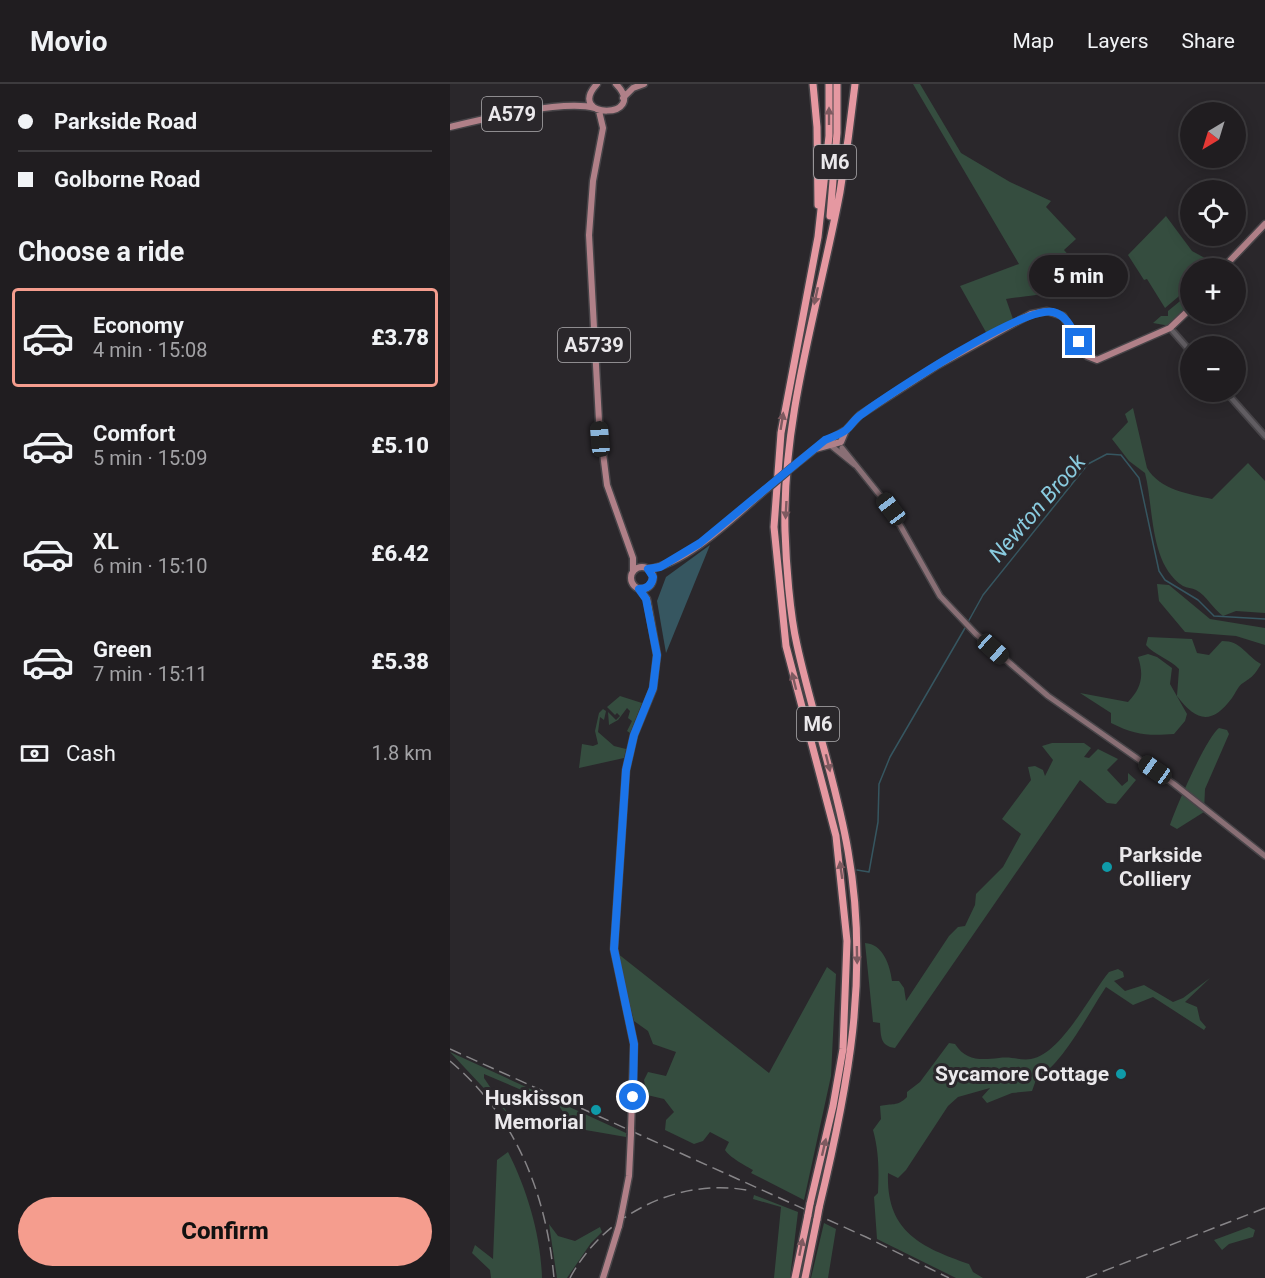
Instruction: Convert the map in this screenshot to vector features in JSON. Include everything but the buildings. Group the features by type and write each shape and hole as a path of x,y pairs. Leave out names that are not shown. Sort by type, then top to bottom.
{"highway":[{"path":"813,84 817,127 818,237"},
{"name":"M6","path":"795,1278 833,1106 843,1049 848,941 836,836 786,646 774,527 781,433 818,237 829,136 829,84"},
{"name":"M6","path":"805,1278 842,1110 852,1051 857,993 857,938 845,834 796,642 785,530 790,443 803,360 828,239 837,133 837,84"},
{"path":"828,239 841,183 855,84"}],"main road":[{"path":"597,84 591,93 597,109 615,111 628,91 644,84"},
{"path":"620,84 623,98"},
{"name":"A579","path":"575,105 591,93"},
{"name":"A579","path":"450,127 494,117 575,105 597,109"},
{"name":"A5739","path":"597,109 603,128"},
{"name":"A5739","path":"615,111 603,128 593,181 589,235 599,421 607,485 633,558 633,572"},
{"path":"1233,258 1265,224"},
{"path":"603,1278 621,1217 628,1176 631,1132 634,1044 614,949 626,770 633,740 650,698 655,677 656,647 646,599 631,581 633,572 660,567 700,543 825,440 846,430 860,415 938,365 1022,318 1041,311 1053,312 1062,316 1087,356 1093,360 1127,348 1170,328 1180,318"},
{"path":"842,448 846,430"},
{"path":"820,446 828,444 842,448 891,509 940,596 976,634 1048,696 1174,784 1265,856"},
{"path":"828,444 842,448"},
{"name":"A5739","path":"633,558 645,568"},
{"path":"646,599 651,583 660,567"},
{"path":"645,568 651,583"},
{"path":"639,589 651,583"}],"street":[{"path":"1170,328 1180,339"},
{"path":"1235,402 1265,436"}],"green space":[{"path":"913,84 920,84 961,153 1010,182 1051,201 1046,207 1076,239 1064,250 1073,260 1070,272 1064,281 1049,292 1006,299 1013,319 987,334 960,286 1019,264"},
{"path":"1166,216 1180,235 1180,246 1188,246 1192,251 1205,258 1180,258 1180,295 1165,308 1147,279 1144,280 1128,255"},
{"path":"1180,301 1180,316 1170,326 1153,323 1161,316 1168,316 1168,311"},
{"path":"1133,408 1147,468 1167,486 1212,499 1248,463 1265,481 1265,613 1236,611 1223,616 1200,593 1183,586 1164,564 1158,550 1145,473 1129,461 1112,439 1128,422 1125,414"},
{"path":"1157,584 1169,585 1210,619 1265,628 1265,645 1236,636 1185,632 1159,601"},
{"path":"1148,637 1192,639 1197,653 1209,655 1222,641 1234,643 1261,664 1224,707 1217,713 1204,717 1191,711 1177,696 1179,669 1146,645"},
{"path":"1148,654 1157,657 1172,668 1170,684 1187,714 1185,721 1174,734 1142,734 1120,727 1111,723 1111,713 1080,693 1128,702 1139,686 1141,670 1138,657"},
{"path":"620,696 642,703 630,733 627,731 632,721 628,718 630,711 627,708 618,720 609,725 608,712 616,720 620,716 617,713 615,715 607,707"},
{"path":"603,709 606,711 604,720 600,717 598,732 614,746 626,749 624,758 579,768 582,744 593,746 598,744 595,731 599,713"},
{"path":"1219,728 1227,730 1229,734 1205,789 1204,812 1177,829 1170,825 1178,804 1199,758"},
{"path":"1052,743 1084,743 1091,748 1084,757 1089,758 1098,749 1118,759 1107,770 1122,786 1128,781 1128,773 1136,780 1116,804 1107,803 1080,780 895,1048 886,1045 882,1040 880,1023 873,1022 865,943 881,951 887,962 892,981 899,981 904,988 906,1001 949,936 958,927 965,926 975,905 976,894 1003,867 1021,834 1002,819 1031,780 1028,767 1035,766 1043,770 1045,776 1053,760 1042,746"},
{"path":"617,953 769,1073 827,967 836,974 831,1076 804,1200 751,1173 753,1170 727,1153 725,1150 729,1142 710,1132 703,1141 694,1144 665,1130 666,1120 674,1112 664,1099 647,1095 644,1080 648,1072 666,1076 676,1052 653,1044 648,1031 634,1021"},
{"path":"1118,969 1123,972 1124,977 1114,981 1125,991 1144,985 1173,1002 1183,998 1210,978 1185,1002 1197,1007 1200,1020 1206,1027 1204,1030 1153,997 1133,1005 1106,987 1065,1051 1046,1072 1037,1077 1032,1091 1012,1093 987,1103 982,1097 990,1088 958,1097 948,1106 906,1170 898,1178 888,1173 893,1209 909,1234 935,1251 969,1264 973,1272 983,1278 956,1278 877,1239 874,1197 878,1193 878,1169 873,1130 881,1119 880,1106 897,1103 907,1097 907,1092 920,1082 949,1043 955,1044 964,1054 980,1059 1031,1059 1042,1055 1064,1035 1109,972"},
{"path":"450,1052 626,1133 626,1137 574,1128 559,1106 484,1074 484,1078 509,1115"},
{"path":"508,1152 532,1213 539,1246 542,1278 491,1278 490,1270 472,1253 475,1245 493,1259 497,1160"},
{"path":"754,1195 798,1212 790,1278 774,1278 781,1207 753,1199"},
{"path":"824,1223 836,1229 828,1278 811,1278"},
{"path":"549,1224 558,1236 575,1241 600,1227 602,1232 591,1243 567,1278 557,1278"},
{"path":"1249,1227 1255,1230 1253,1237 1229,1244 1222,1250 1214,1240"}],"water":[{"path":"710,545 666,653 657,601 666,577"}],"waterway":[{"name":"Newton Brook","path":"968,622 983,595 1088,464 1107,454 1121,455 1139,478 1159,571 1165,580 1198,600 1214,616 1265,619"},
{"name":"Newton Brook","path":"857,870 869,872 878,822 879,784 890,757 965,628"}],"railway":[{"path":"450,1049 866,1237 949,1278"},
{"path":"450,1061 493,1107 510,1132 524,1159 544,1216 554,1278"},
{"path":"570,1278 585,1255 603,1235 624,1218 647,1205 672,1195 698,1189 725,1188 752,1191"},
{"path":"1086,1278 1265,1208"}],"place":[{"name":"Parkside Colliery","path":"1107,867"},
{"name":"Sycamore Cottage","path":"1121,1074"},
{"name":"Huskisson Memorial","path":"596,1110"}],"route":[{"path":"633,1097 634,1044 614,949 620,829 626,770 633,740 653,688 657,655 651,616 646,599 639,589 647,588 651,583 653,577 648,569 660,567 700,543 825,440 846,430 860,415 938,365 1022,318 1045,311 1059,314 1066,320 1079,342"}]}
